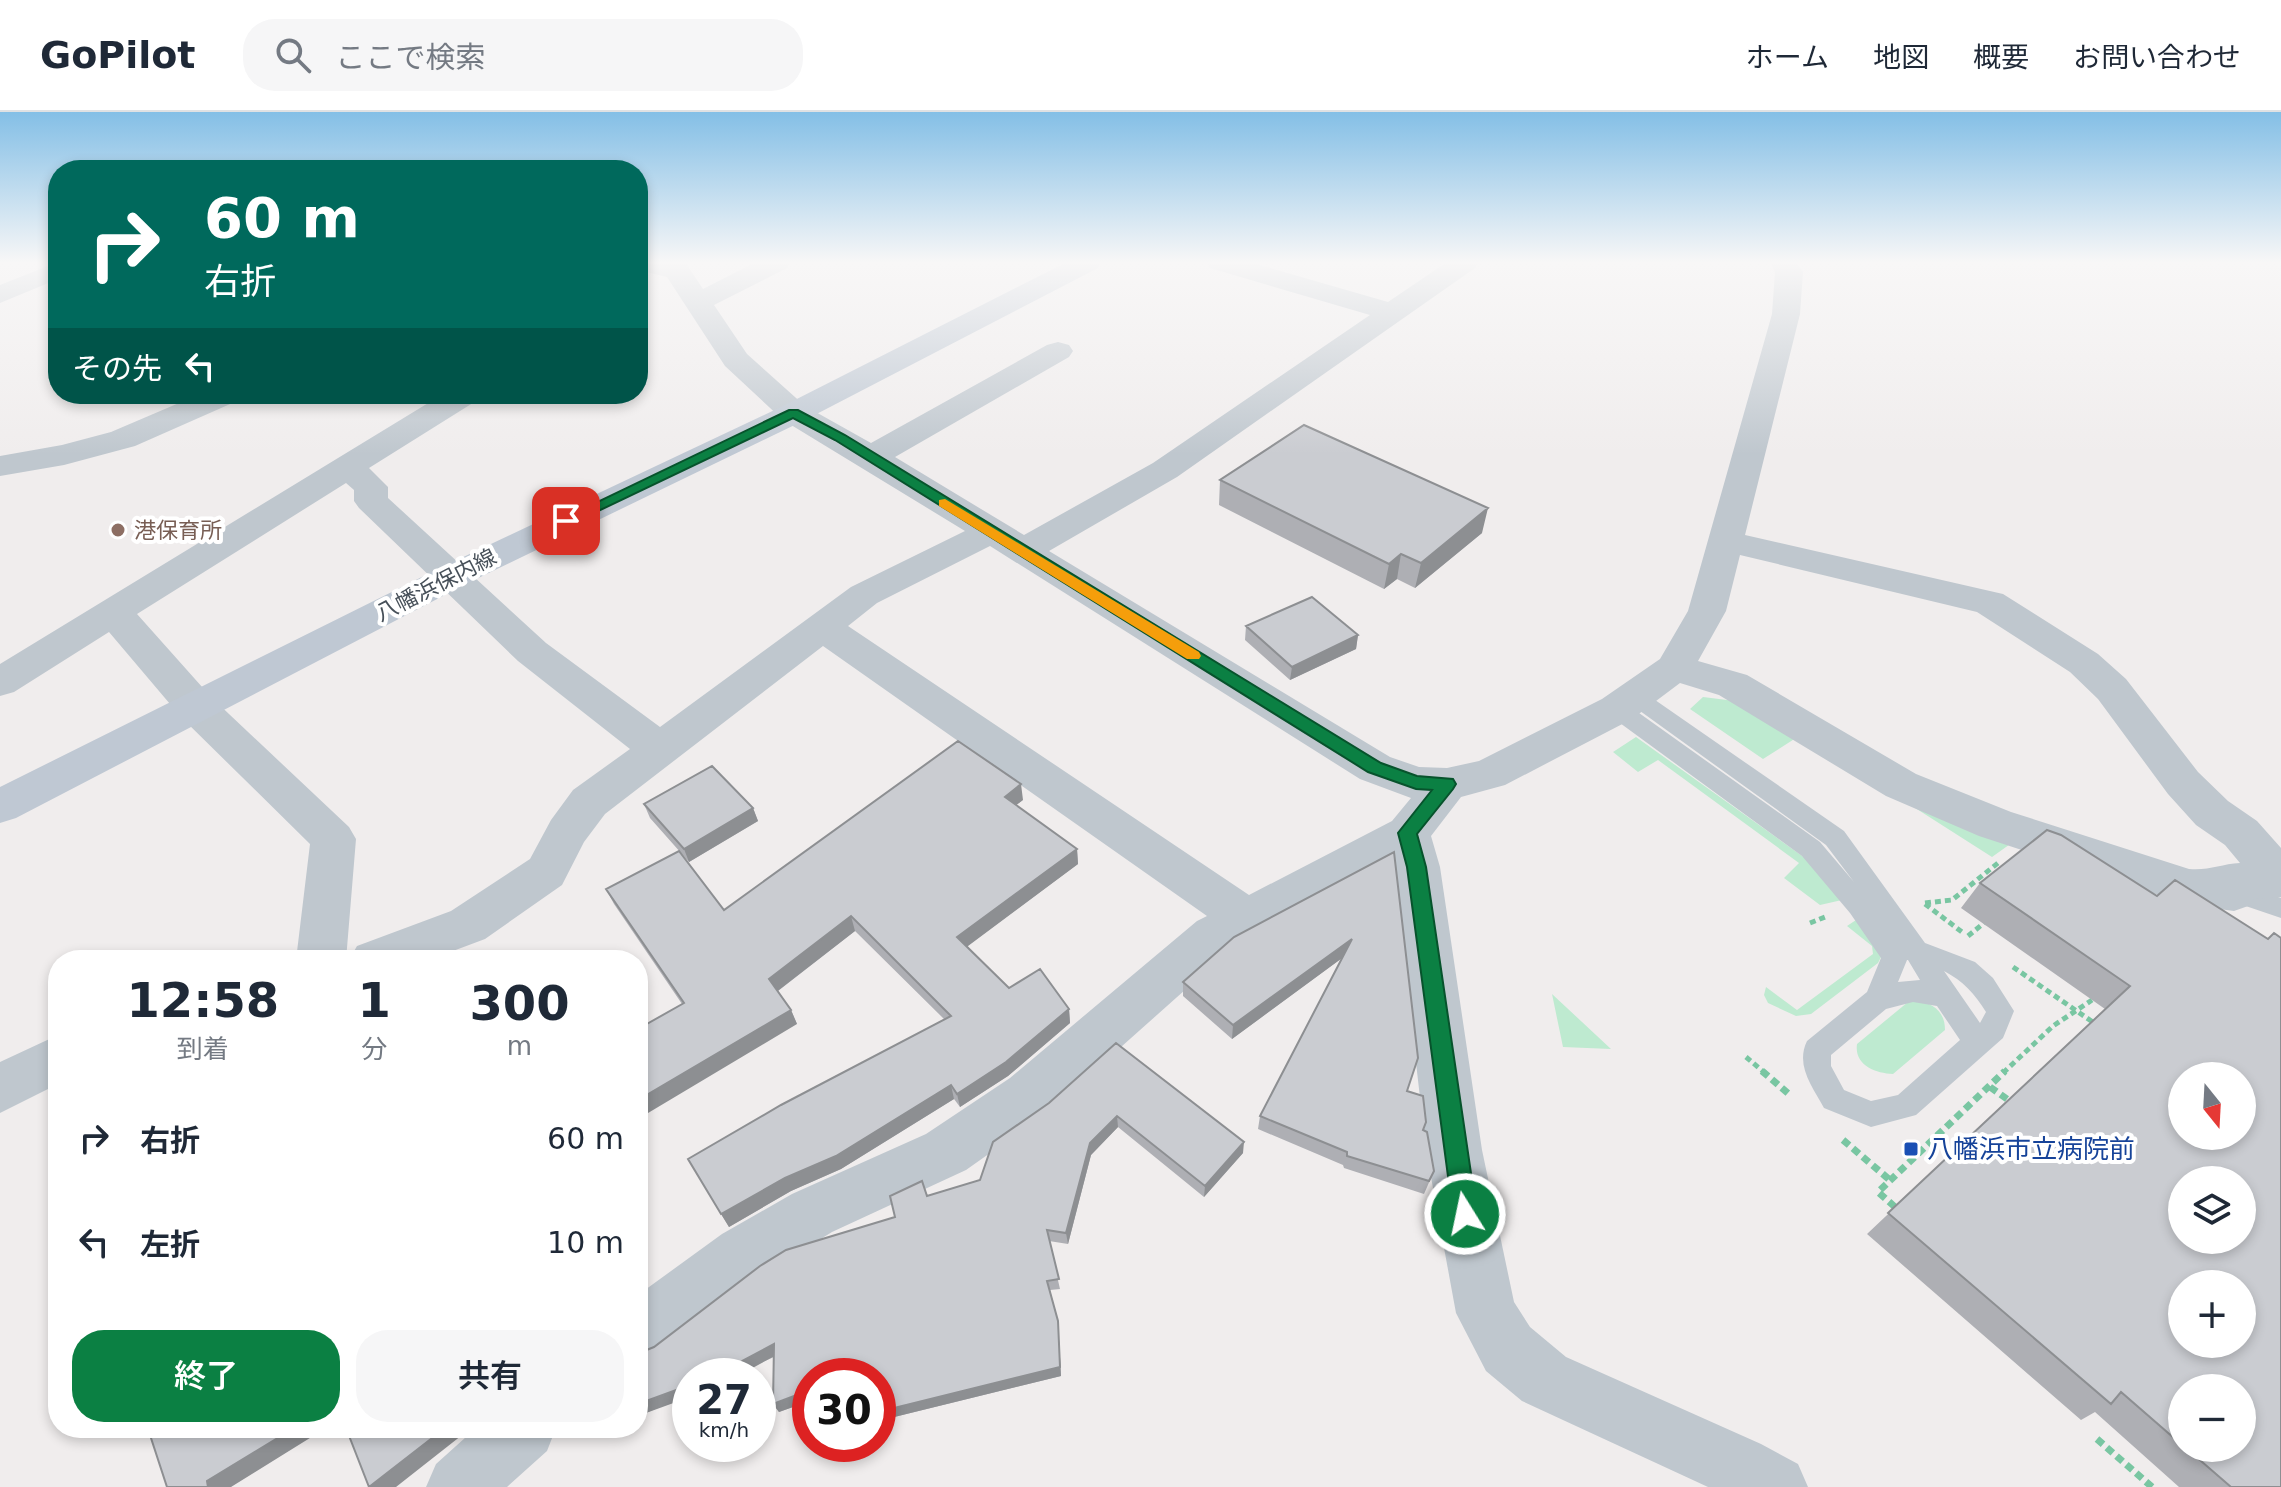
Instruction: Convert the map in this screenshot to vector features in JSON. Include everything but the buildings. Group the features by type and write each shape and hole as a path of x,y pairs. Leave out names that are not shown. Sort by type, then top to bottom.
{"main road":[{"name":"八幡浜保内線","path":"0,806 453,576 794,413 963,326"}],"street":[{"path":"714,326 736,360 794,413 871,457 1375,768 1416,783 1447,784 1490,774 1627,703 1674,668 1707,611 1783,326"},
{"path":"401,950 468,925 546,872 567,832 589,802 864,595 1007,542 1165,470 1370,326"},
{"path":"871,457 1058,351"},
{"path":"0,466 64,455 123,439 203,404"},
{"path":"0,682 449,404"},
{"path":"347,467 371,487 371,501 532,652 661,750"},
{"path":"1725,541 1990,603 2084,663 2112,689 2183,783 2212,813 2241,833 2281,879"},
{"path":"107,614 123,623 196,707 333,839 322,950"},
{"path":"821,626 1245,917"},
{"path":"1674,668 1733,685 1901,785 1995,824 2213,899 2227,882 2281,879"},
{"path":"648,1325 743,1254 812,1213 946,1152 1029,1095 1214,935 1408,833 1447,784"},
{"path":"1408,833 1417,867 1454,1150 1486,1313 1508,1349 1544,1379 1738,1467 1775,1487"},
{"path":"0,1089 48,1063"},
{"path":"648,1290 664,1278 720,1251 743,1254"},
{"path":"459,1487 513,1438"}],"lane":[{"path":"1627,703 1835,838 1977,1042"},
{"path":"1627,703 1811,849 1859,906 1895,957 1878,999"},
{"path":"2213,899 2281,908"},
{"path":"1915,952 1948,958 1985,984 2000,1011 1993,1029 1906,1106 1871,1114 1834,1099 1817,1067 1817,1050 1878,999 1913,990 1943,995"}],"path":[{"path":"1952,900 1998,863 2009,870"},
{"path":"1968,937 1984,923"},
{"path":"1895,1207 1878,1192 2053,1026 2092,1000"},
{"path":"2077,1011 2109,1033"},
{"path":"1990,1087 2007,1099"},
{"path":"2097,1439 2152,1487"}],"green space":[{"path":"1703,697 1743,702 1799,736 1763,759 1690,709"},
{"path":"1636,737 1819,868 1842,900 1820,905 1784,878 1799,863 1658,760 1638,772 1613,752"},
{"path":"1840,760 2013,842 1992,857"},
{"path":"1859,918 1882,955 1878,963 1811,1014 1796,1016 1768,1003 1764,995 1766,987 1797,1010 1873,954 1872,946 1847,926"},
{"path":"1552,994 1611,1049 1563,1047"},
{"path":"1917,1000 1937,1009 1943,1018 1945,1030 1893,1074 1879,1072 1862,1062 1857,1044 1908,1002"}],"slow traffic":[{"path":"945,503 1193,656"}],"place":[{"name":"港保育所","path":"118,530"},
{"name":"八幡浜市立病院前","path":"1911,1149"}],"route":[{"path":"566,521 794,413 840,438 1375,768 1416,783 1447,784 1408,833 1417,867 1465,1214"}]}
